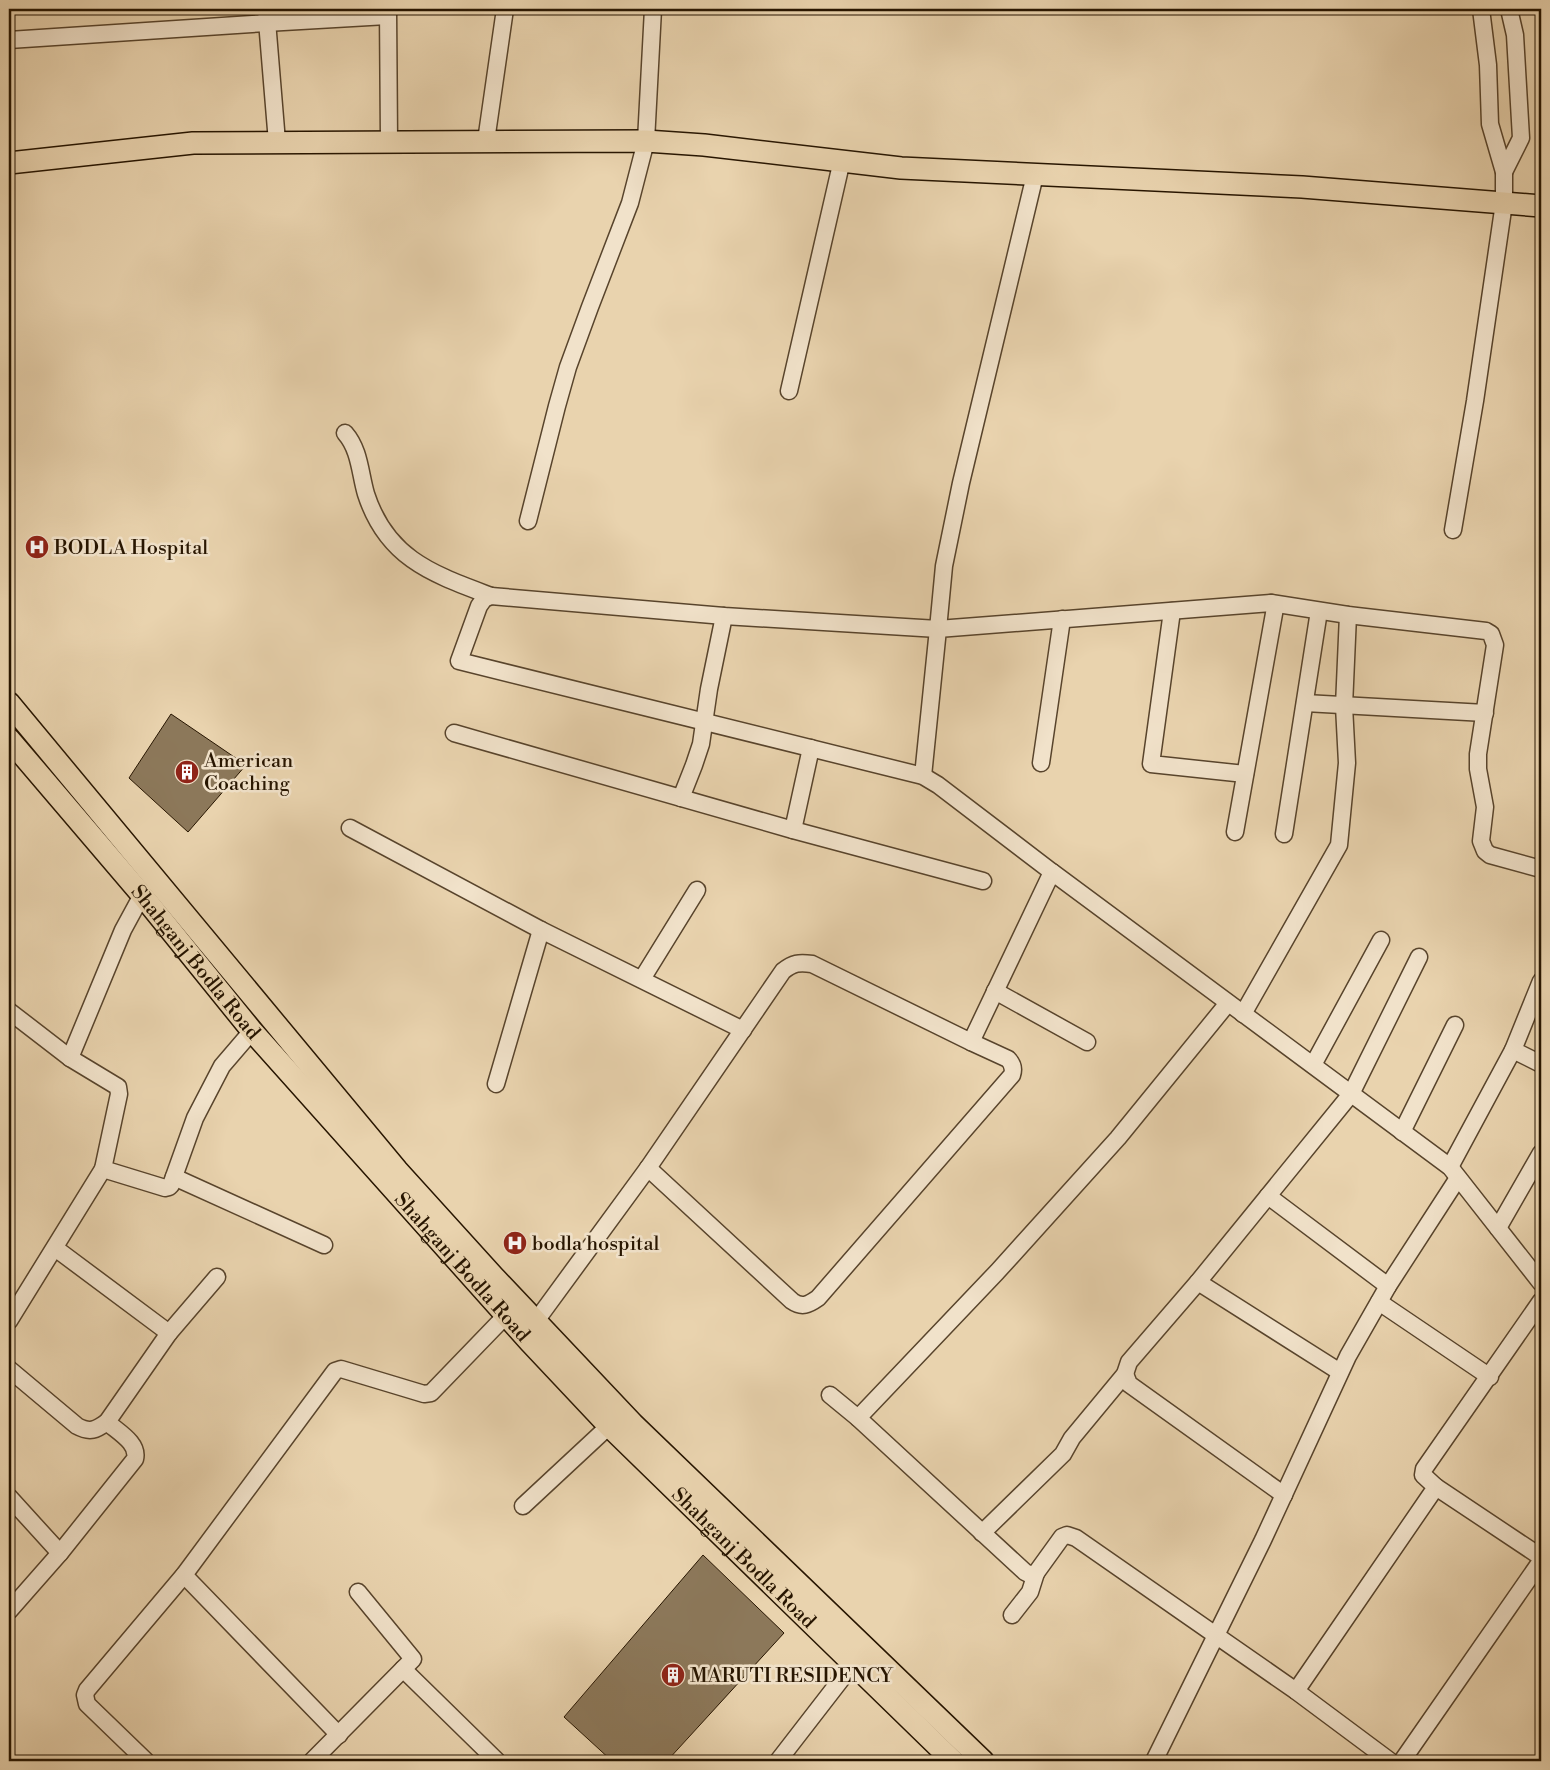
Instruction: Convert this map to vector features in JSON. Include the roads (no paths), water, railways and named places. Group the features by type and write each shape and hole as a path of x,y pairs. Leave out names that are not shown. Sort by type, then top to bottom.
{"main road":[{"path":"9,163 192,143 646,141 704,145 901,168 1302,187 1541,206"},
{"path":"9,703 529,1328 646,1449 860,1655 983,1761"},
{"name":"Shahganj Bodla Road","path":"9,739 142,895 252,1031 512,1309"},
{"name":"Shahganj Bodla Road","path":"529,1328 609,1426 646,1449"},
{"path":"860,1655 953,1761"}],"street":[{"path":"486,141 505,9"},
{"path":"528,521 568,367 630,203 646,141 653,9"},
{"path":"1453,530 1475,401 1504,203 1504,172 1490,124 1488,65 1482,9"},
{"path":"1504,172 1522,138 1515,35 1509,9"},
{"path":"9,40 266,16 388,13 389,141"},
{"path":"266,16 277,142"},
{"path":"789,391 842,160"},
{"path":"923,776 944,566 961,483 1035,174"},
{"path":"345,433 353,444 366,494 373,512 391,541 411,560 427,570 491,596 724,616 938,629 1271,603 1348,615 1486,632 1491,634 1495,645 1478,754 1478,769 1485,801 1485,815 1481,835 1482,847 1490,855 1497,858 1541,869"},
{"path":"491,596 484,599 479,606 459,660 923,776 938,785 1052,872 1313,1065 1454,1173 1541,1283"},
{"path":"1234,832 1275,608 1271,603"},
{"path":"1172,611 1151,764 1245,774"},
{"path":"1284,834 1319,611"},
{"path":"1243,1014 1339,845 1347,763 1344,706 1348,615"},
{"path":"681,798 694,765 724,616"},
{"path":"1040,763 1062,619"},
{"path":"1305,703 1485,713"},
{"path":"454,733 793,830 983,881"},
{"path":"793,830 811,748"},
{"path":"350,828 541,930 743,1030"},
{"path":"971,1042 1052,872"},
{"path":"642,979 697,890"},
{"path":"70,1058 122,930 142,895"},
{"path":"496,1084 541,930"},
{"path":"1313,1065 1381,940"},
{"path":"982,1533 1057,1461 1072,1438 1125,1374 1129,1362 1198,1282 1351,1094 1419,957"},
{"path":"529,1328 648,1168 783,971 790,965 799,962 812,964 1012,1063 1012,1076 818,1298 807,1305 798,1305 792,1301 648,1168"},
{"path":"1154,1761 1284,1495 1340,1372 1454,1173 1513,1050 1541,981"},
{"path":"995,991 1087,1042"},
{"path":"858,1418 997,1272 1118,1138 1228,1002"},
{"path":"9,1010 70,1058 116,1084 119,1090 103,1169 9,1321"},
{"path":"1402,1132 1455,1025"},
{"path":"103,1169 165,1188 169,1187 195,1118 222,1066 252,1031"},
{"path":"1513,1050 1541,1064"},
{"path":"1498,1228 1541,1153"},
{"path":"174,1177 324,1245"},
{"path":"1268,1196 1388,1286"},
{"path":"55,1248 169,1333"},
{"path":"9,1369 77,1426 85,1431 100,1427 108,1422 169,1333 217,1277"},
{"path":"1198,1282 1340,1372"},
{"path":"1379,1302 1490,1377"},
{"path":"1541,1302 1424,1469 1423,1475 1436,1487 1541,1557"},
{"path":"138,1759 87,1704 85,1695 87,1690 184,1575 335,1371 341,1369 427,1395 434,1391 512,1309"},
{"path":"1125,1374 1129,1384 1284,1495"},
{"path":"830,1395 858,1418 1025,1572 1031,1575 1036,1573"},
{"path":"9,1611 60,1552 135,1459 135,1446 108,1422"},
{"path":"523,1506 609,1426"},
{"path":"1296,1691 1436,1487"},
{"path":"9,1497 60,1552"},
{"path":"1012,1615 1026,1600 1036,1573 1062,1537 1071,1535 1296,1691 1390,1761"},
{"path":"1402,1761 1541,1561"},
{"path":"184,1575 338,1735"},
{"path":"312,1761 412,1659 358,1592"},
{"path":"778,1761 860,1655"},
{"path":"403,1669 497,1761"}],"place":[{"name":"BODLA Hospital","path":"37,547"},
{"name":"American Coaching","path":"187,772"},
{"name":"bodla hospital","path":"515,1243"},
{"name":"MARUTI RESIDENCY","path":"673,1675"}]}
